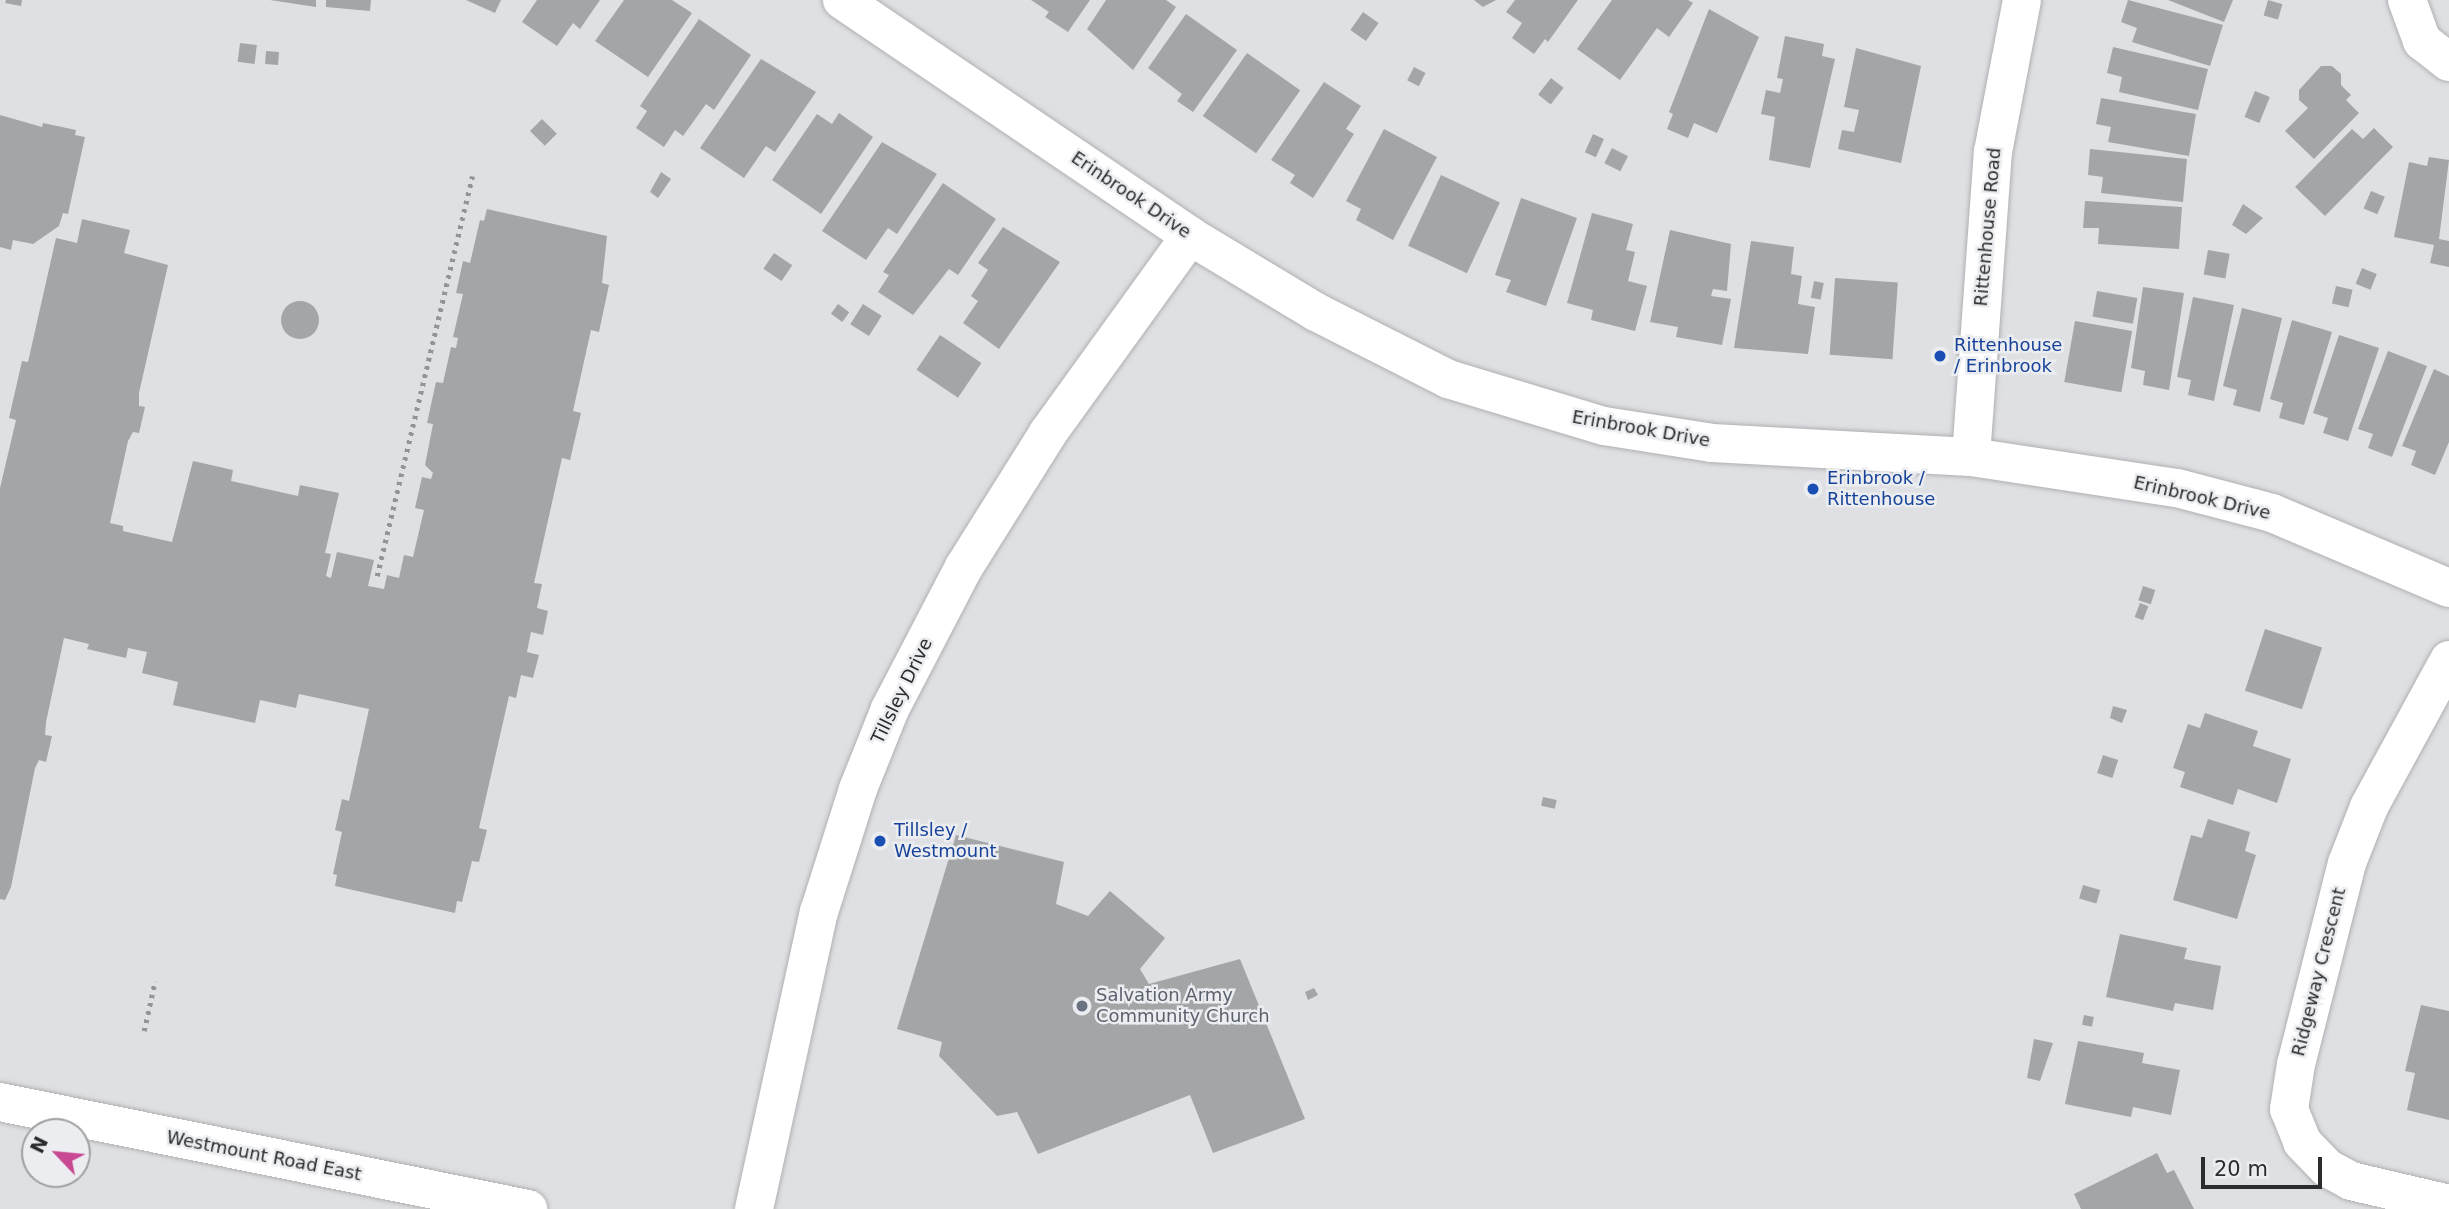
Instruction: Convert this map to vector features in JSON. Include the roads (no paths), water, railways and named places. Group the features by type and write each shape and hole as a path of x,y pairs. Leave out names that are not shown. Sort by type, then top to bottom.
{"street":[{"name":"Erinbrook Drive","path":"842,0 1190,236 1316,312 1448,379 1573,418 1712,443 1971,457 2177,488 2272,513 2449,588"},
{"name":"Rittenhouse Road","path":"1971,457 1993,152 2021,0"},
{"path":"2407,0 2422,41 2449,62"},
{"name":"Tillsley Drive","path":"754,1209 819,912 858,789 890,709 978,545 1048,433 1190,236"},
{"name":"Ridgeway Crescent","path":"2449,660 2369,807 2347,863 2295,1064 2289,1109 2302,1142 2327,1168 2351,1181 2449,1204"},
{"name":"Westmount Road East","path":"0,1102 528,1209"}],"place":[{"name":"Rittenhouse / Erinbrook","path":"1940,356"},
{"name":"Erinbrook / Rittenhouse","path":"1813,489"},
{"name":"Tillsley / Westmount","path":"880,841"},
{"name":"Salvation Army Community Church","path":"1082,1006"}]}
